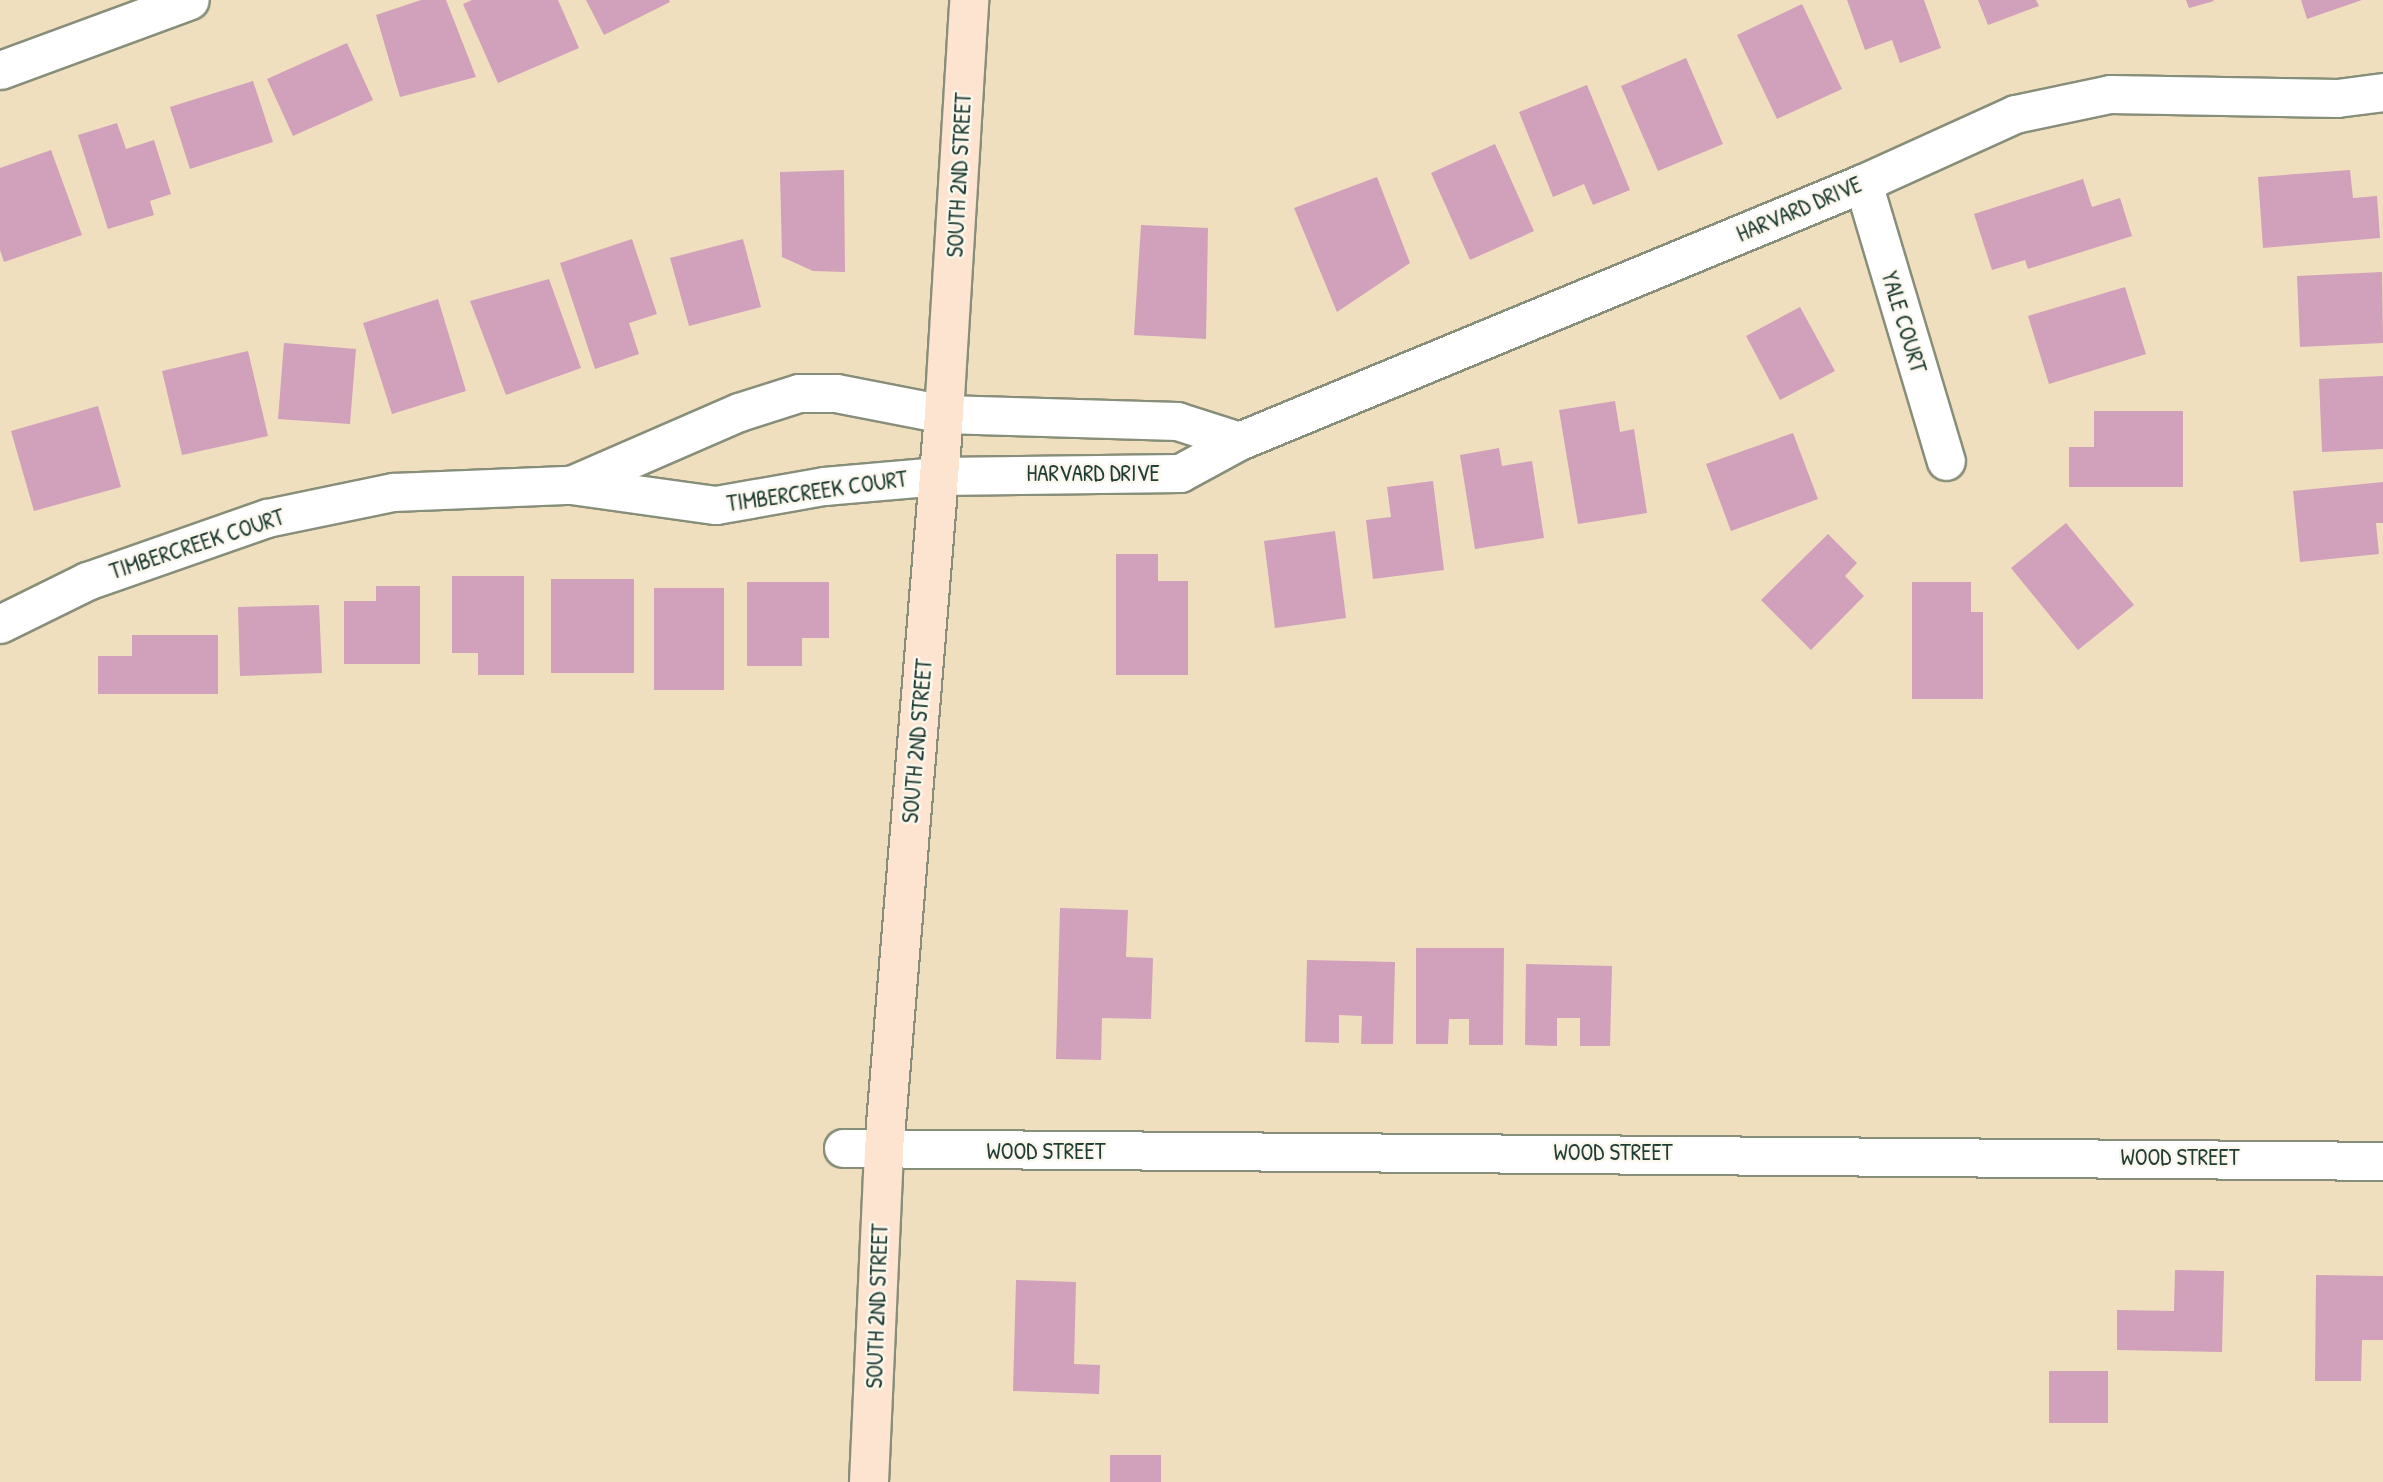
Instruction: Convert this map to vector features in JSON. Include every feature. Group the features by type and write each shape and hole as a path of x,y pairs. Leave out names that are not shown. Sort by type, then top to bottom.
{"main road":[{"name":"SOUTH 2ND STREET","path":"869,1482 884,1149 944,414 969,0"}],"street":[{"path":"0,70 190,0"},
{"name":"HARVARD DRIVE","path":"939,476 1180,473 1239,441 1863,183 2015,114 2110,94 2337,98 2383,92"},
{"name":"YALE COURT","path":"1863,183 1946,461"},
{"name":"TIMBERCREEK COURT","path":"570,485 739,412 799,393 835,393 944,414"},
{"path":"944,414 1177,421 1239,441"},
{"name":"TIMBERCREEK COURT","path":"0,624 87,580 267,518 393,492 570,485 716,505 824,486 939,476"},
{"name":"WOOD STREET","path":"843,1148 2383,1161"}],"building":[{"path":"421,0 446,0 476,77 400,97 376,15"},
{"path":"472,0 558,0 579,48 498,83 463,4"},
{"path":"586,0 669,0 670,2 604,35"},
{"path":"1847,0 1924,0 1941,48 1900,63 1892,40 1865,50"},
{"path":"1978,0 2036,0 2039,6 1988,25"},
{"path":"2186,0 2213,0 2214,1 2189,8"},
{"path":"2301,0 2362,0 2307,19"},
{"path":"1802,4 1842,89 1777,119 1737,35"},
{"path":"347,43 373,100 293,136 267,79"},
{"path":"1686,58 1723,144 1658,171 1621,86"},
{"path":"253,81 273,142 190,169 170,107"},
{"path":"1587,85 1630,190 1593,205 1584,184 1553,197 1519,112"},
{"path":"117,123 126,149 154,140 171,194 150,201 154,215 108,229 78,135"},
{"path":"1495,144 1534,231 1470,260 1431,173"},
{"path":"51,150 82,235 4,262 0,250 0,168"},
{"path":"844,170 845,272 813,271 782,257 780,172"},
{"path":"2350,170 2353,198 2377,196 2380,238 2263,248 2258,177"},
{"path":"1377,177 1410,263 1337,312 1294,208"},
{"path":"2083,179 2092,207 2120,198 2132,236 2028,269 2025,260 1992,270 1974,214"},
{"path":"1141,225 1208,228 1206,339 1134,335"},
{"path":"632,239 657,314 629,323 639,354 595,369 560,263"},
{"path":"743,239 761,307 689,326 670,258"},
{"path":"2382,272 2383,343 2300,347 2297,276"},
{"path":"549,279 581,368 506,395 470,301"},
{"path":"2125,287 2146,354 2049,384 2028,316"},
{"path":"438,299 466,391 392,414 363,323"},
{"path":"1800,307 1835,371 1780,400 1746,336"},
{"path":"284,343 356,349 350,424 278,419"},
{"path":"248,351 268,436 182,455 162,371"},
{"path":"2383,376 2383,449 2322,452 2319,379"},
{"path":"1615,401 1620,432 1634,429 1647,513 1578,524 1559,410"},
{"path":"98,406 121,487 34,511 11,431"},
{"path":"2094,411 2183,411 2183,487 2069,487 2069,447 2094,447"},
{"path":"1793,433 1818,499 1731,531 1706,464"},
{"path":"1499,448 1502,466 1532,461 1544,538 1475,549 1460,455"},
{"path":"1433,481 1444,570 1373,579 1366,520 1391,517 1387,487"},
{"path":"2383,482 2383,523 2376,523 2379,554 2300,562 2293,491"},
{"path":"2066,523 2134,605 2078,650 2011,568"},
{"path":"1335,531 1346,618 1275,628 1264,541"},
{"path":"1828,534 1857,563 1845,576 1864,596 1811,650 1761,600"},
{"path":"1116,554 1158,554 1158,581 1188,581 1188,675 1116,675"},
{"path":"452,576 524,576 524,675 478,675 478,653 452,653"},
{"path":"551,579 634,579 634,673 551,673"},
{"path":"747,582 829,582 829,638 802,638 802,666 747,666"},
{"path":"1912,582 1971,582 1971,612 1983,612 1983,699 1912,699"},
{"path":"376,586 420,586 420,664 344,664 344,601 376,601"},
{"path":"654,588 724,588 724,690 654,690"},
{"path":"319,605 322,673 240,676 238,607"},
{"path":"132,635 218,635 218,694 98,694 98,656 132,656"},
{"path":"1060,908 1128,910 1126,957 1153,958 1151,1019 1102,1018 1101,1060 1056,1059"},
{"path":"1416,948 1504,948 1503,1045 1469,1045 1469,1019 1449,1019 1448,1044 1416,1044"},
{"path":"1307,960 1395,962 1393,1044 1361,1044 1362,1016 1339,1015 1339,1043 1305,1042"},
{"path":"1526,964 1612,966 1610,1046 1580,1046 1580,1018 1557,1018 1557,1046 1525,1045"},
{"path":"2175,1270 2224,1271 2222,1352 2117,1350 2117,1310 2174,1311"},
{"path":"2316,1275 2383,1276 2383,1340 2362,1340 2361,1381 2315,1381"},
{"path":"1016,1280 1076,1282 1074,1364 1100,1365 1099,1394 1013,1391"},
{"path":"2049,1371 2108,1371 2108,1423 2049,1423"},
{"path":"1110,1455 1161,1455 1161,1482 1110,1482"}]}
